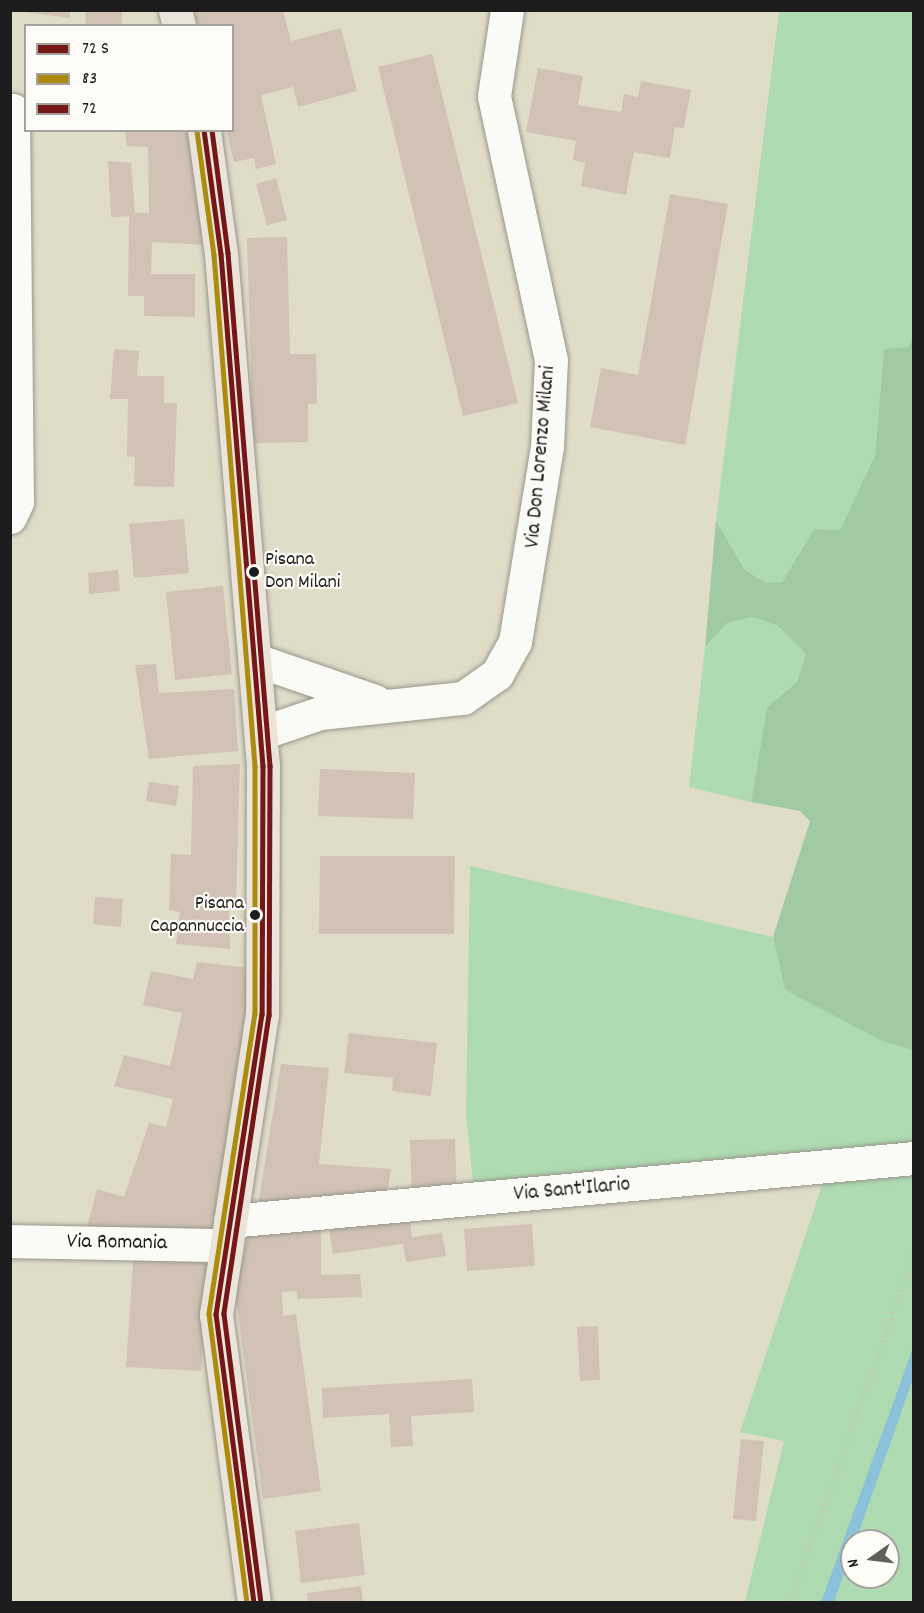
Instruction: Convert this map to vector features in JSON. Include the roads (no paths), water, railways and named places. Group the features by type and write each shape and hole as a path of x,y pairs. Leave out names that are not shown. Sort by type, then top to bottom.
{"main road":[{"path":"204,132 221,254 261,733 262,1014 227,1233 216,1338 254,1602"}],"street":[{"name":"Via Don Lorenzo Milani","path":"261,733 303,716 382,704 436,705 487,684 515,642 529,576 547,447 551,360 494,96 507,10"},
{"path":"10,517 17,502 14,452 16,110"},
{"name":"Via Don Lorenzo Milani","path":"256,660 382,704"},
{"name":"Via Sant'Ilario","path":"227,1233 914,1158"},
{"name":"Via Romania","path":"10,1241 227,1233"}],"water":[{"path":"913,1348 913,1379 860,1529 847,1529"},
{"path":"840,1550 840,1585 834,1602 821,1602"}],"place":[{"name":"Pisana Don Milani","path":"254,572"},
{"name":"Pisana Capannuccia","path":"255,915"}]}
